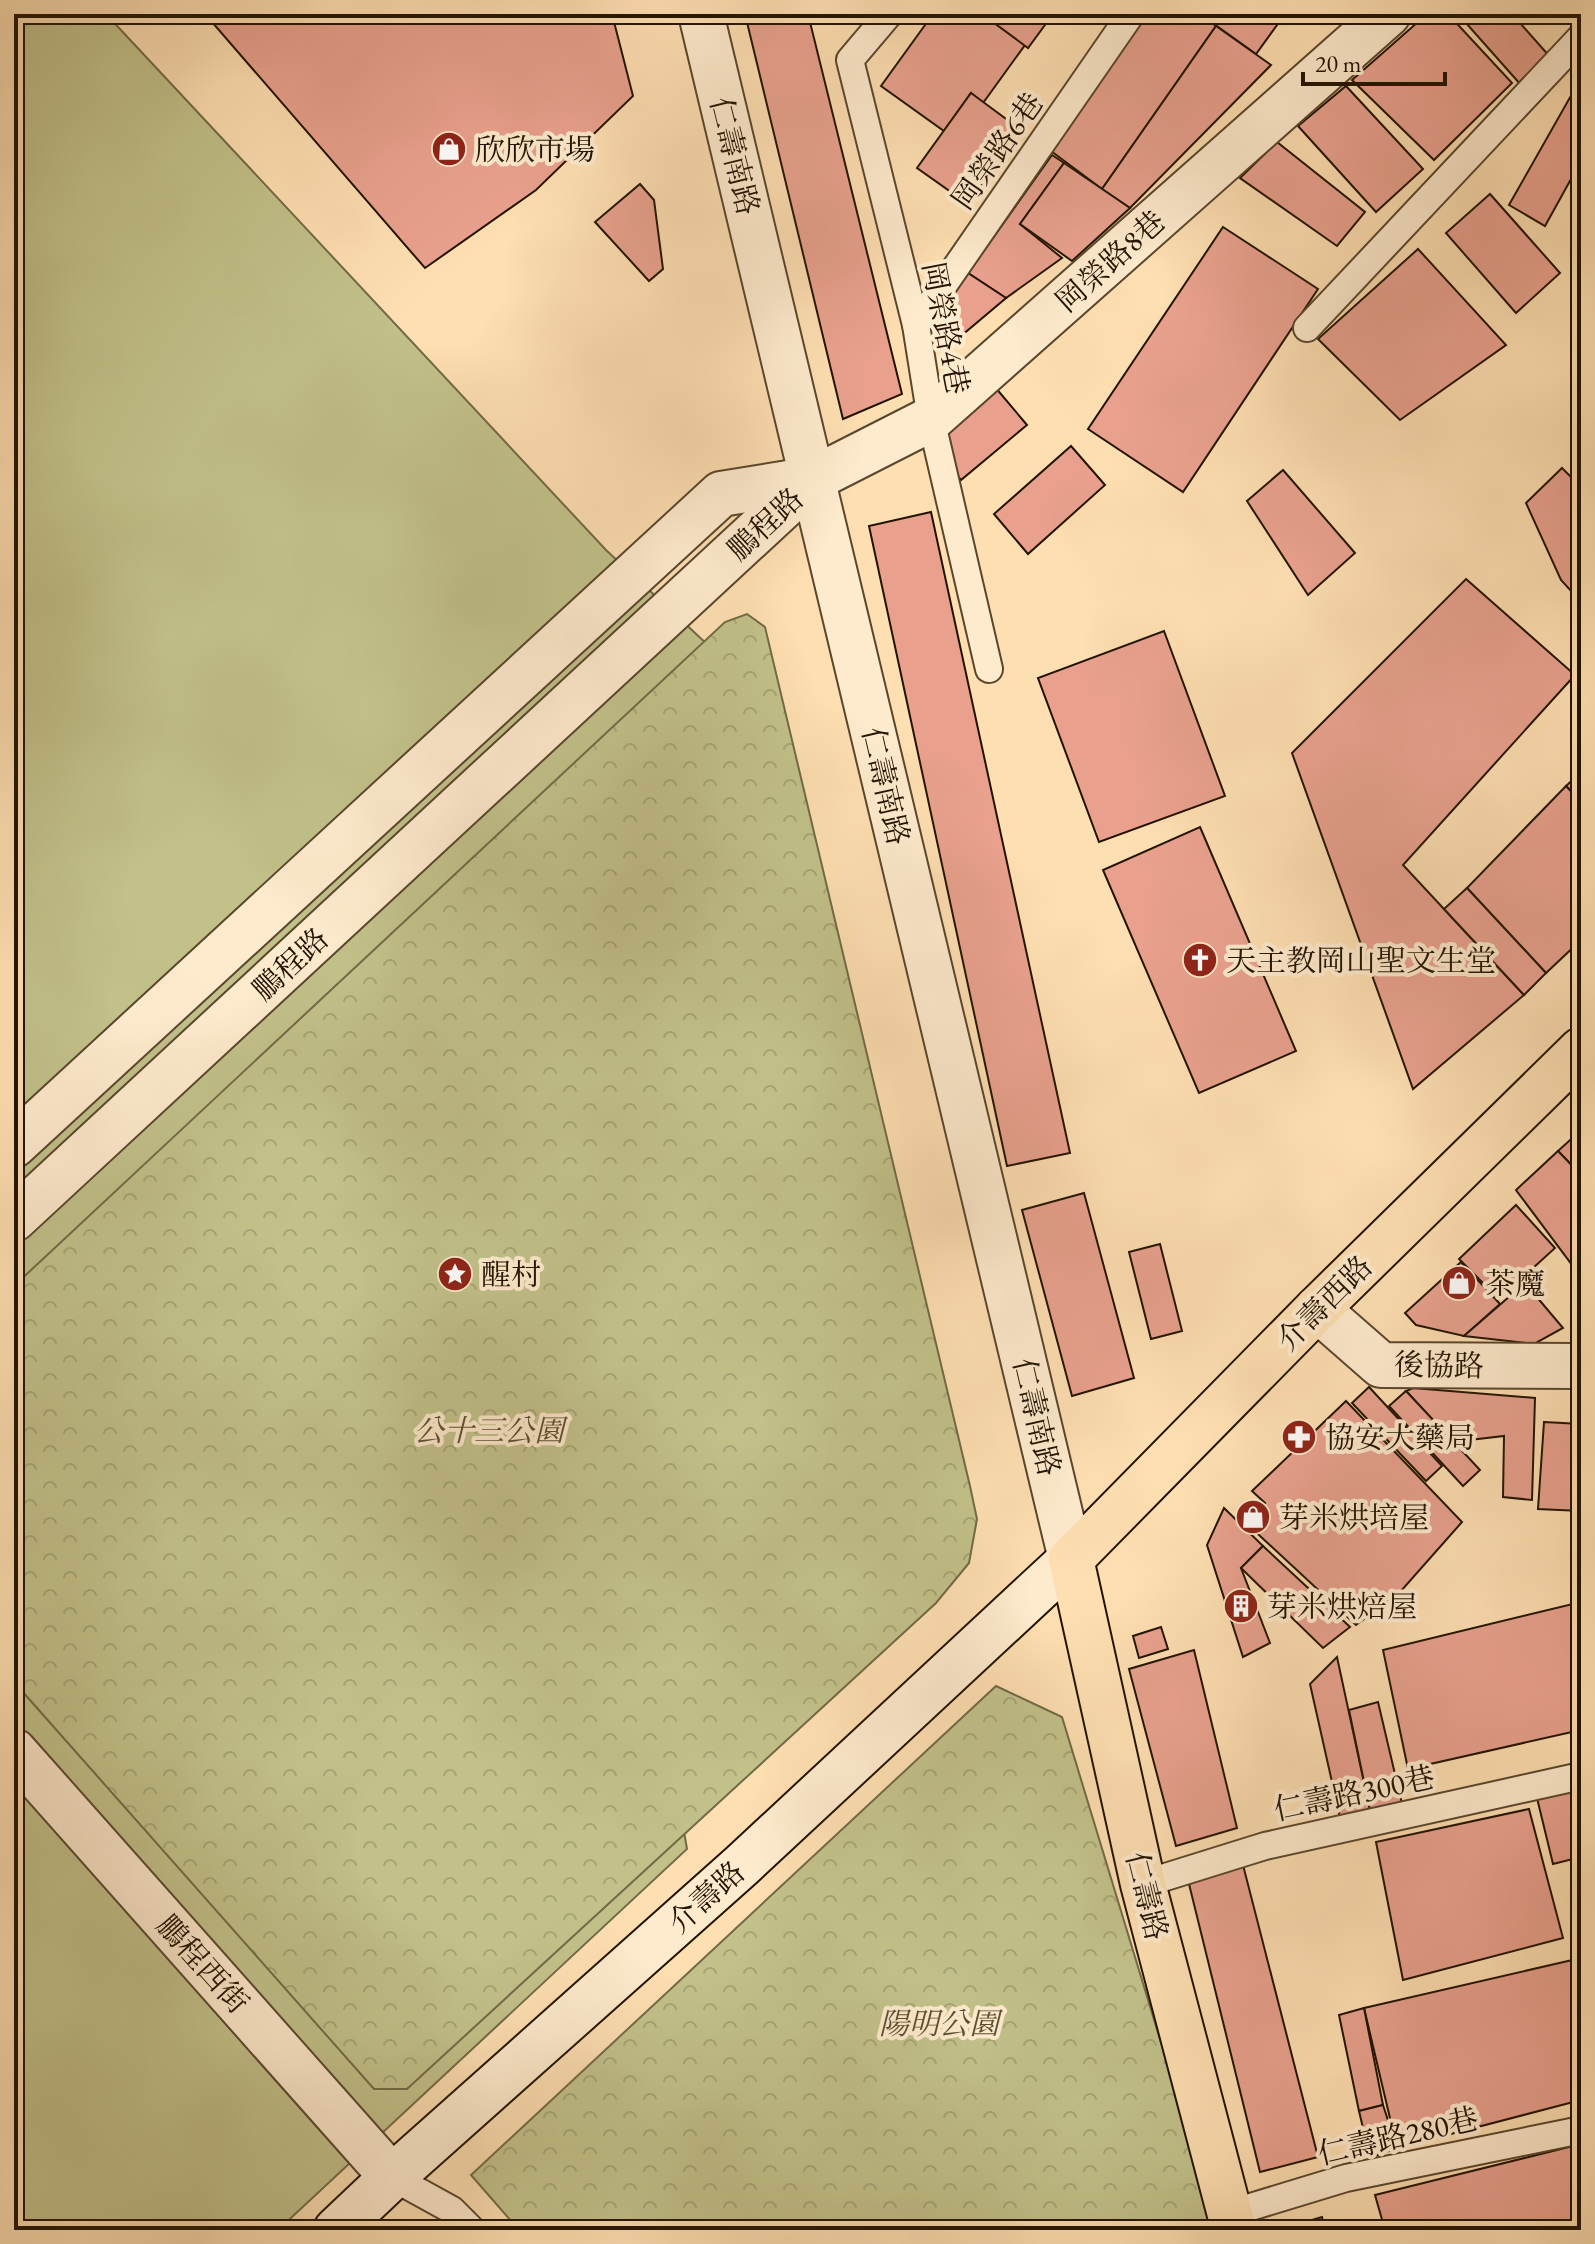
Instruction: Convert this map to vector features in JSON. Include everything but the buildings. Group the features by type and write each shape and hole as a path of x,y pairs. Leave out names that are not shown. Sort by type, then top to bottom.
{"main road":[{"name":"介壽西路","path":"1071,1559 1317,1309 1581,1050"},
{"name":"仁壽路","path":"1071,1559 1143,1884 1232,2222"}],"street":[{"name":"仁壽南路","path":"701,14 1071,1559"},
{"name":"岡榮路8巷","path":"813,479 931,419 1388,14"},
{"name":"鵬程路","path":"14,1145 721,494 813,479"},
{"name":"鵬程路","path":"14,1219 813,479"},
{"name":"後協路","path":"1317,1309 1381,1365 1581,1366"},
{"name":"介壽路","path":"336,2230 741,1866 1071,1559"},
{"name":"鵬程西街","path":"14,1751 392,2177"}],"lane":[{"name":"岡榮路4巷","path":"889,14 850,60 916,325 931,419 989,669"},
{"name":"岡榮路6巷","path":"916,325 1131,14"},
{"path":"1307,328 1581,37"},
{"name":"仁壽路300巷","path":"1143,1884 1265,1846 1581,1776"},
{"name":"仁壽路280巷","path":"1232,2222 1346,2178 1581,2130"},
{"path":"392,2177 452,2210 472,2230"}],"green space":[{"path":"27,14 106,14 606,550 723,659 14,1324 14,25"},
{"name":"公十三公園","path":"747,614 765,627 970,1486 977,1519 969,1563 936,1603 407,2089 374,2089 14,1682 14,1286 725,622"},
{"path":"14,1490 682,1820 687,1849 278,2230 14,2230"},
{"name":"陽明公園","path":"996,1686 1062,1717 1218,2230 519,2230 471,2175"}],"place":[{"name":"欣欣市場","path":"449,149"},
{"name":"天主教岡山聖文生堂","path":"1200,960"},
{"name":"醒村","path":"455,1274"},
{"name":"茶魔","path":"1459,1283"},
{"name":"協安大藥局","path":"1299,1437"},
{"name":"芽米烘培屋","path":"1253,1517"},
{"name":"芽米烘焙屋","path":"1241,1606"}]}
